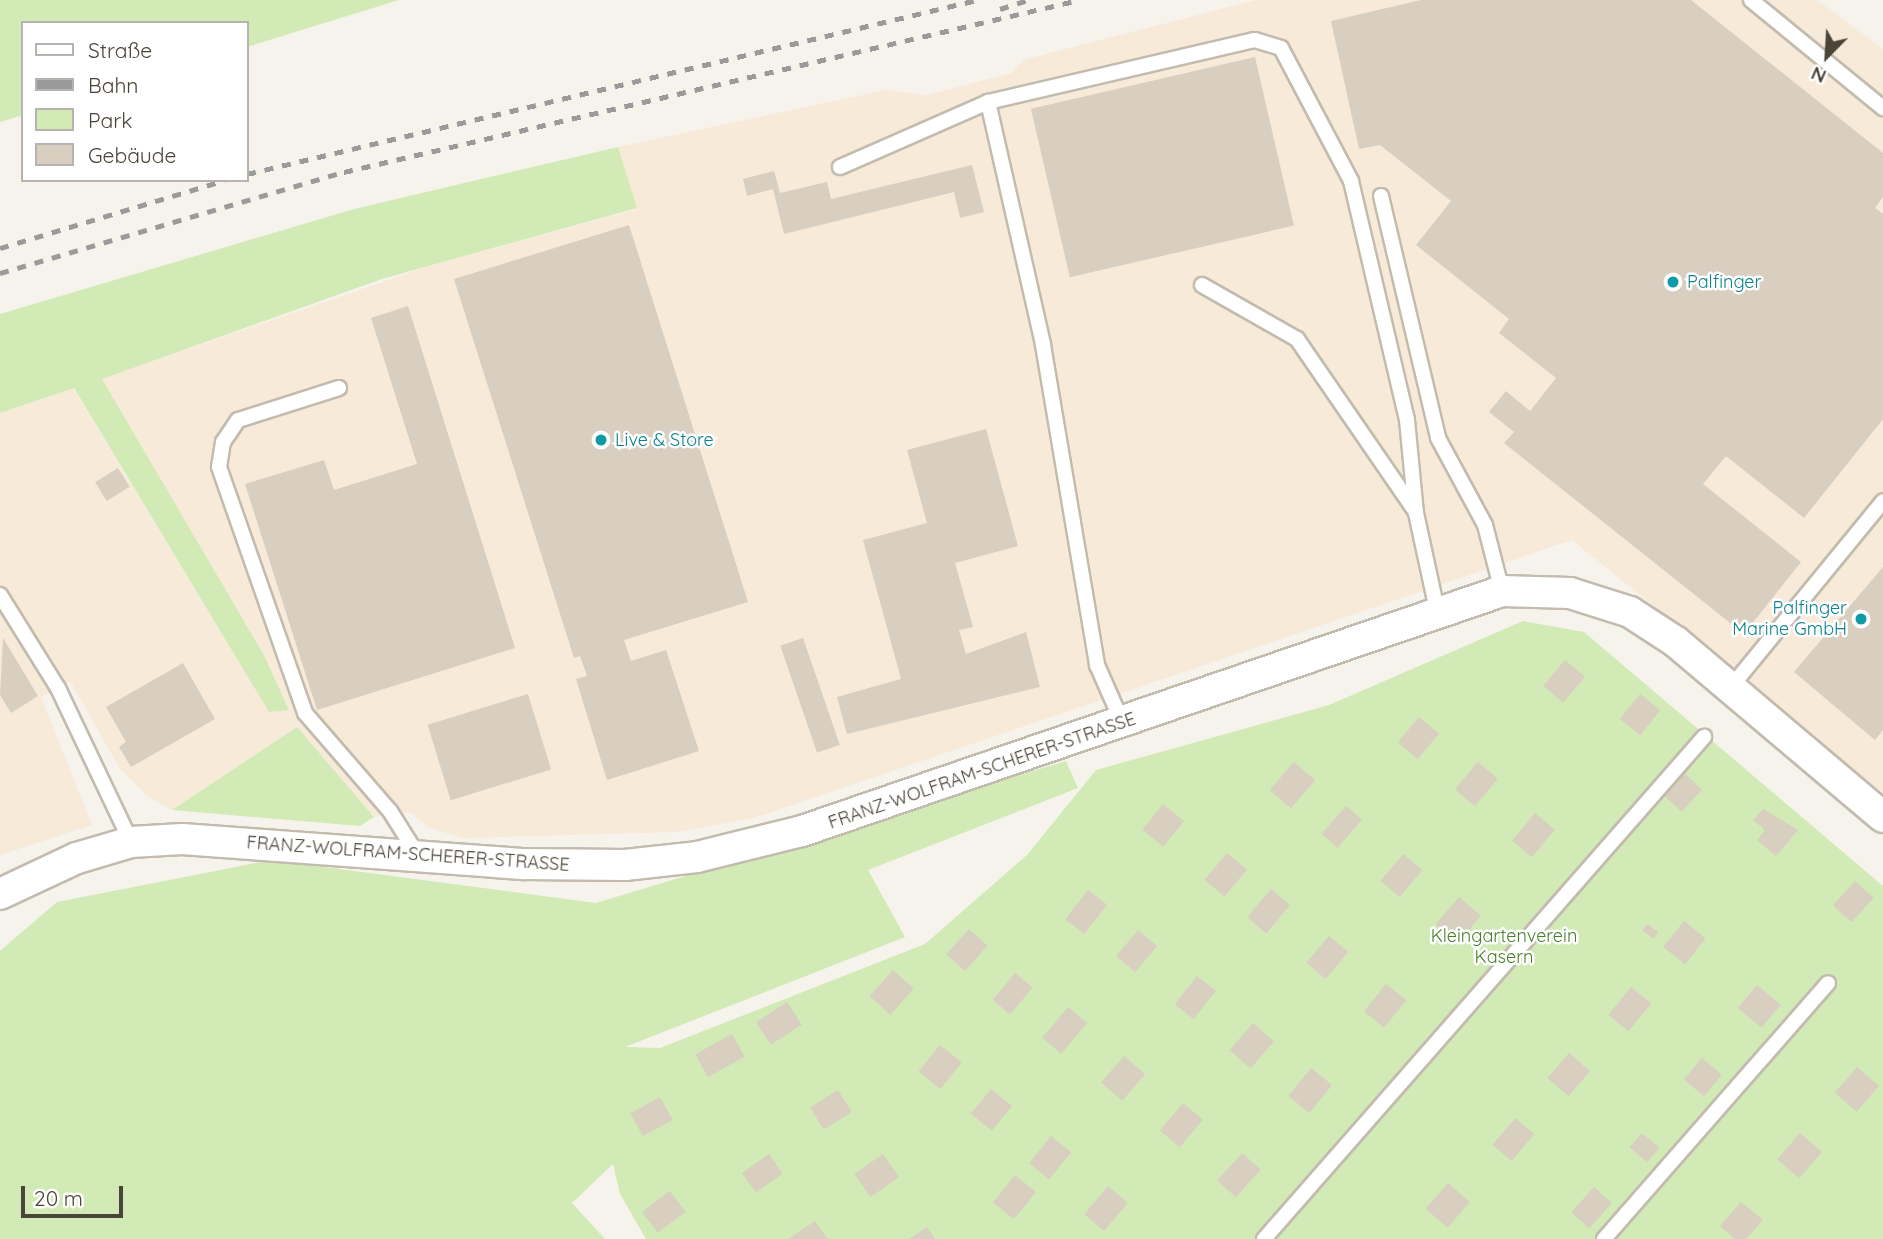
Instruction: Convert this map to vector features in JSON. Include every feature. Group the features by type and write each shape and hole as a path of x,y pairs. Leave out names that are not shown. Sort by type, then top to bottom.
{"street":[{"name":"FRANZ-WOLFRAM-SCHERER-STRASSE","path":"0,894 77,858 131,842 182,839 525,864 625,865 697,857 802,831 1123,724 1437,610 1502,591 1570,593 1630,612 1731,687 1883,817"}],"lane":[{"path":"1751,0 1883,108"},
{"path":"840,167 988,102 1255,40 1281,48 1351,181 1407,420 1416,513 1437,610"},
{"path":"988,102 1043,345 1097,665 1123,724"},
{"path":"1381,196 1438,438 1485,525 1502,591"},
{"path":"1202,285 1297,339 1416,513"},
{"path":"339,388 238,420 223,442 219,467 305,713 390,811 416,854"},
{"path":"1731,687 1883,501"},
{"path":"0,596 58,688 131,842"},
{"path":"1264,1239 1704,737"},
{"path":"1604,1239 1828,984"}],"shaded area":[{"path":"1256,0 1817,0 1883,49 1883,793 1572,540 754,818 676,832 463,838 432,829 409,812 374,817 297,727 172,810 146,795 120,769 70,681 41,697 92,825 0,855 0,413 73,388 269,712 289,709 265,657 101,379 423,268 637,209 618,147 886,90 927,95 1012,73 1023,60"}],"green space":[{"path":"0,0 399,0 248,47 248,21 21,21 21,116 0,122"},
{"path":"618,147 637,208 382,279 102,379 265,657 289,710 269,712 74,388 0,413 0,314 354,209"},
{"name":"Kleingartenverein Kasern","path":"1523,621 1584,632 1883,886 1883,1239 646,1239 620,1194 613,1164 572,1203 605,1239 0,1239 0,951 57,902 271,860 596,903 1066,761 1078,788 868,870 905,937 625,1047 660,1048 925,944 1027,855 1096,770 1329,705"},
{"path":"297,727 374,817 360,826 172,810"}],"building":[{"name":"Palfinger","path":"1421,0 1691,0 1883,153 1883,197 1875,208 1883,214 1883,419 1804,518 1726,456 1703,484 1801,562 1744,634 1504,443 1514,432 1489,412 1506,391 1530,411 1556,378 1499,333 1509,319 1416,245 1451,201 1380,145 1359,149 1331,21"},
{"path":"1255,57 1294,226 1070,277 1031,109"},
{"path":"972,165 984,212 960,218 954,192 784,234 773,189 747,196 743,179 774,171 780,193 827,182 831,199"},
{"name":"Live & Store","path":"629,225 748,602 624,640 631,661 666,650 699,751 607,780 576,679 587,676 580,656 574,658 454,279"},
{"path":"408,306 515,648 317,710 245,484 324,460 334,490 417,464 371,318"},
{"path":"986,429 1018,546 955,563 973,627 959,630 966,654 1026,632 1040,687 847,734 837,697 901,679 863,540 927,523 907,450"},
{"path":"118,468 130,487 107,501 95,482"},
{"name":"Palfinger Marine GmbH","path":"1883,567 1883,730 1875,740 1794,672"},
{"path":"3,638 38,696 11,713 0,695"},
{"path":"803,638 840,745 817,753 780,646"},
{"path":"1565,660 1585,677 1563,703 1543,686"},
{"path":"183,663 215,719 131,767 119,747 126,742 106,707"},
{"path":"528,694 551,770 451,800 428,725"},
{"path":"1640,694 1660,710 1640,735 1620,719"},
{"path":"1419,717 1439,734 1418,759 1398,742"},
{"path":"1294,762 1315,780 1291,808 1270,790"},
{"path":"1478,762 1498,779 1475,806 1455,790"},
{"path":"1683,772 1702,790 1682,812 1663,794"},
{"path":"1163,804 1184,821 1163,847 1142,830"},
{"path":"1346,806 1362,820 1338,848 1322,834"},
{"path":"1763,809 1798,830 1776,856 1757,840 1765,830 1753,820"},
{"path":"1535,813 1555,830 1532,857 1512,841"},
{"path":"1227,853 1247,870 1224,897 1205,880"},
{"path":"1403,854 1422,870 1400,897 1381,881"},
{"path":"1855,881 1874,898 1851,922 1833,906"},
{"path":"1271,889 1290,905 1266,933 1247,917"},
{"path":"1088,890 1107,905 1084,934 1065,919"},
{"path":"1459,897 1481,916 1457,943 1435,924"},
{"path":"1684,921 1706,939 1685,964 1663,947"},
{"path":"1647,924 1658,932 1654,939 1642,930"},
{"path":"969,929 988,946 965,971 946,954"},
{"path":"1138,930 1157,946 1135,972 1116,956"},
{"path":"1329,936 1348,952 1326,979 1307,963"},
{"path":"893,970 914,989 890,1015 870,996"},
{"path":"1015,973 1033,988 1010,1015 993,1000"},
{"path":"1197,976 1216,991 1194,1019 1175,1004"},
{"path":"1386,984 1406,1000 1384,1028 1364,1011"},
{"path":"1757,985 1781,1005 1761,1028 1738,1008"},
{"path":"1631,987 1651,1003 1629,1031 1608,1015"},
{"path":"787,1002 802,1025 771,1045 756,1022"},
{"path":"1068,1007 1087,1023 1061,1054 1042,1038"},
{"path":"1253,1023 1274,1041 1251,1069 1229,1050"},
{"path":"732,1034 745,1057 708,1077 695,1054"},
{"path":"940,1045 962,1063 940,1089 919,1071"},
{"path":"1569,1053 1590,1071 1568,1096 1547,1078"},
{"path":"1124,1056 1145,1074 1122,1101 1101,1082"},
{"path":"1702,1058 1722,1075 1704,1096 1684,1079"},
{"path":"1857,1067 1879,1086 1857,1112 1835,1093"},
{"path":"1311,1068 1332,1085 1309,1113 1288,1096"},
{"path":"991,1089 1012,1106 992,1131 971,1114"},
{"path":"838,1090 852,1112 824,1130 810,1107"},
{"path":"660,1097 673,1120 643,1136 630,1113"},
{"path":"1183,1103 1203,1120 1180,1147 1160,1131"},
{"path":"1515,1118 1534,1134 1512,1161 1493,1145"},
{"path":"1642,1133 1659,1148 1647,1162 1630,1147"},
{"path":"1800,1133 1822,1152 1799,1178 1777,1159"},
{"path":"1051,1136 1071,1152 1049,1180 1029,1163"},
{"path":"1242,1153 1261,1170 1236,1197 1217,1180"},
{"path":"769,1154 783,1174 756,1193 742,1173"},
{"path":"883,1154 899,1177 870,1197 854,1174"},
{"path":"1015,1175 1036,1192 1014,1219 993,1202"},
{"path":"1448,1183 1470,1202 1448,1228 1426,1209"},
{"path":"1108,1186 1128,1203 1104,1231 1084,1214"},
{"path":"1594,1187 1612,1203 1589,1228 1571,1212"},
{"path":"670,1191 686,1212 658,1233 642,1212"},
{"path":"1741,1202 1763,1220 1746,1239 1735,1239 1720,1226"},
{"path":"815,1221 828,1239 788,1239"},
{"path":"927,1227 935,1239 909,1239"}],"railway":[{"path":"248,174 977,0"},
{"path":"1000,9 1028,0"},
{"path":"0,273 344,172 1079,0"},
{"path":"0,248 218,182"}],"place":[{"name":"Palfinger","path":"1673,282"},
{"name":"Live & Store","path":"601,440"},
{"name":"Palfinger Marine GmbH","path":"1861,619"}]}
